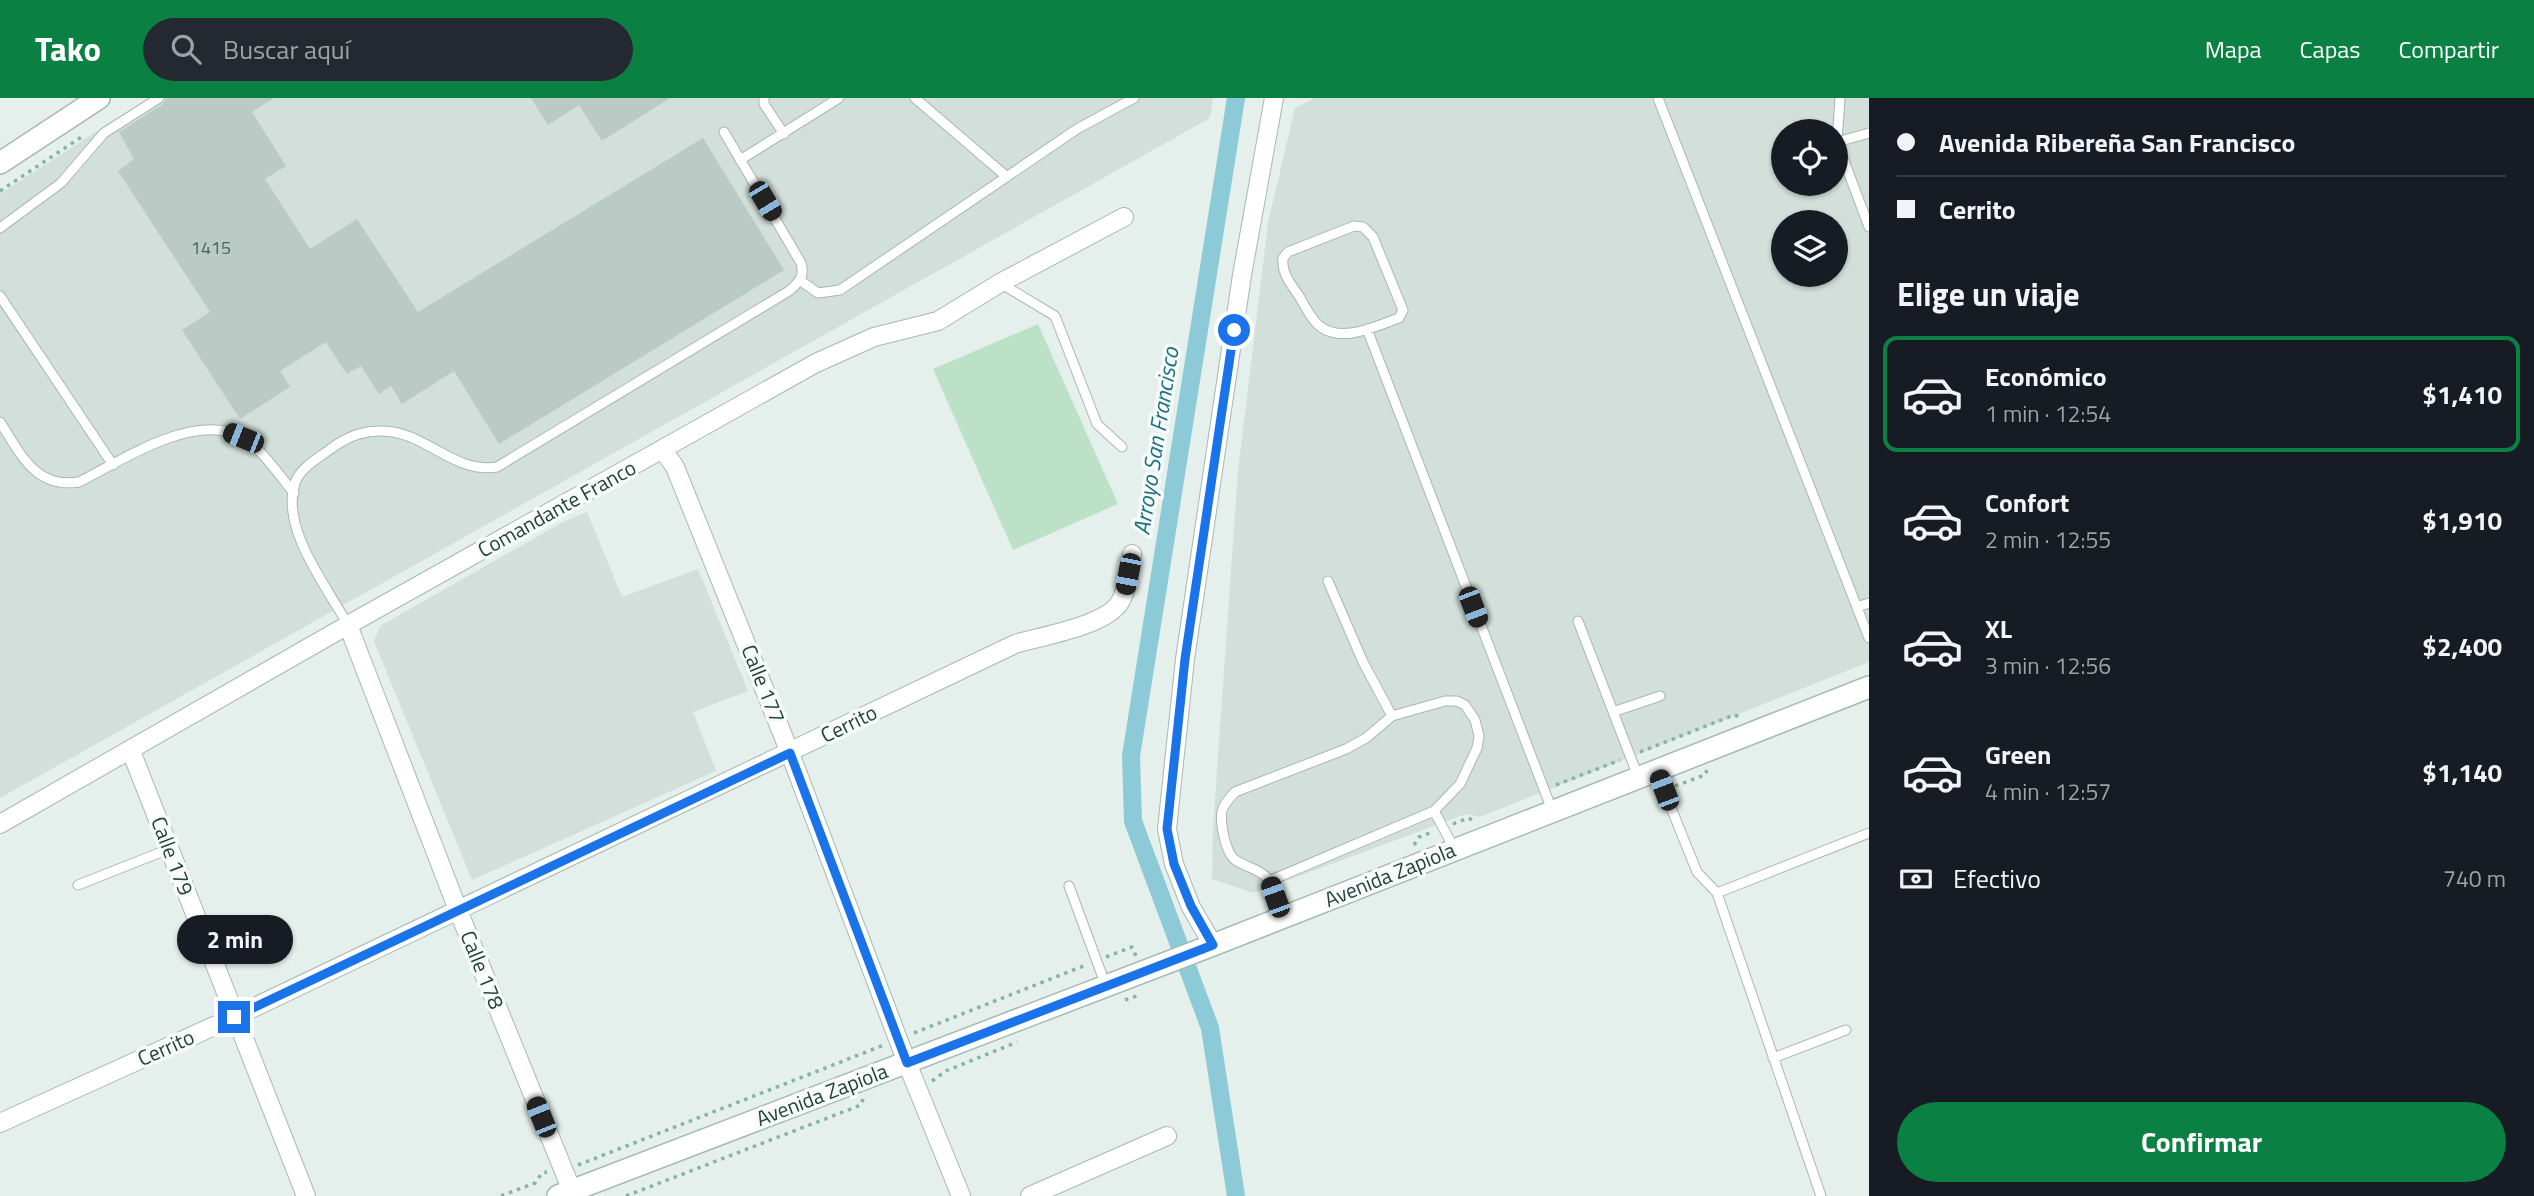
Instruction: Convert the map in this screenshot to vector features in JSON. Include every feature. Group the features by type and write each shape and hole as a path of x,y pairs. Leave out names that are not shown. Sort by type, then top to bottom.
{"main road":[{"path":"0,163 99,98"},
{"name":"Avenida Zapiola","path":"567,1194 907,1063 1114,993 1148,962 1206,948 1869,687"}],"street":[{"path":"1206,948 1174,864 1167,829 1185,659 1242,275 1273,98"},
{"name":"Comandante Franco","path":"0,824 816,363 874,337 938,321 1000,283 1124,217"},
{"name":"Calle 177","path":"663,450 675,467 790,753 907,1063 961,1196"},
{"name":"Cerrito","path":"0,1122 234,1017 1015,644 1109,615 1124,594 1132,554"},
{"name":"Calle 178","path":"348,625 561,1169 567,1194"},
{"name":"Calle 179","path":"131,751 306,1196"},
{"path":"1030,1196 1167,1136"}],"lane":[{"path":"0,228 61,183 104,134 159,98"},
{"path":"764,98 764,104 784,134"},
{"path":"740,160 839,98"},
{"path":"915,98 1007,177"},
{"path":"801,281 818,293 840,290 1077,130 1134,98"},
{"path":"1658,98 1869,638"},
{"path":"1839,119 1840,98"},
{"path":"348,625 302,544 293,513 295,483 304,468 339,442 373,429 411,437 472,468 497,467 789,291 801,281 804,270 802,262 724,132"},
{"path":"1848,139 1869,133"},
{"path":"1848,171 1869,227"},
{"path":"1354,226 1368,230 1403,310 1399,317 1367,329 1346,334 1332,333 1318,326 1284,273 1283,258 1288,252 1354,226"},
{"path":"1000,283 1055,316 1097,424 1122,447"},
{"path":"0,296 113,465"},
{"path":"1367,329 1553,811"},
{"path":"0,422 27,465 51,480 69,484 79,482 166,438 184,433 226,431 243,438 256,449 294,493"},
{"path":"1328,581 1363,662 1392,716"},
{"path":"1857,607 1869,603"},
{"path":"1578,621 1613,712 1697,873 1717,893 1821,1196"},
{"path":"1613,712 1660,696"},
{"path":"1269,881 1434,811 1460,784 1470,766 1479,736 1475,720 1465,705 1457,701 1445,701 1392,716 1366,738 1346,749 1235,792 1227,800 1222,810 1222,823 1229,851 1234,859 1262,874 1269,881 1283,918"},
{"path":"1434,811 1455,850"},
{"path":"1717,893 1869,833"},
{"path":"78,885 169,849"},
{"path":"1069,886 1097,961 1114,993"},
{"path":"1773,1058 1846,1030"}],"path":[{"path":"0,191 86,134"},
{"path":"501,1196 535,1183 542,1173 584,1163 1132,947 1137,958 1148,962"},
{"path":"1114,993 1128,1001 1140,995 1140,986"},
{"path":"917,1088 939,1078 946,1071 1021,1041"},
{"path":"626,1196 861,1105 863,1097"}],"shaded area":[{"path":"148,98 1213,98 1210,118 0,798 0,194"},
{"path":"1315,98 1869,98 1869,662 1480,817 1466,814 1253,893 1212,879 1213,828 1238,471 1268,223 1295,108"},
{"path":"587,512 622,597 698,569 748,691 693,712 716,771 472,880 374,641 380,626 563,522"}],"green space":[{"path":"1038,324 1118,504 1013,550 933,369"}],"building":[{"path":"167,98 274,98 252,112 286,166 265,179 310,249 357,219 418,312 703,138 784,270 499,444 454,371 402,404 391,386 379,394 361,366 347,374 326,342 280,371 290,387 240,419 182,330 210,312 118,171 134,159 119,132 163,104"},
{"path":"531,98 670,98 602,141 579,105 548,125"}],"waterway":[{"name":"Arroyo San Francisco","path":"1236,98 1131,756 1133,821 1210,1028 1236,1196"}],"route":[{"path":"234,1017 790,753 907,1063 1213,945 1191,906 1174,864 1167,829 1185,659 1234,330"}]}
